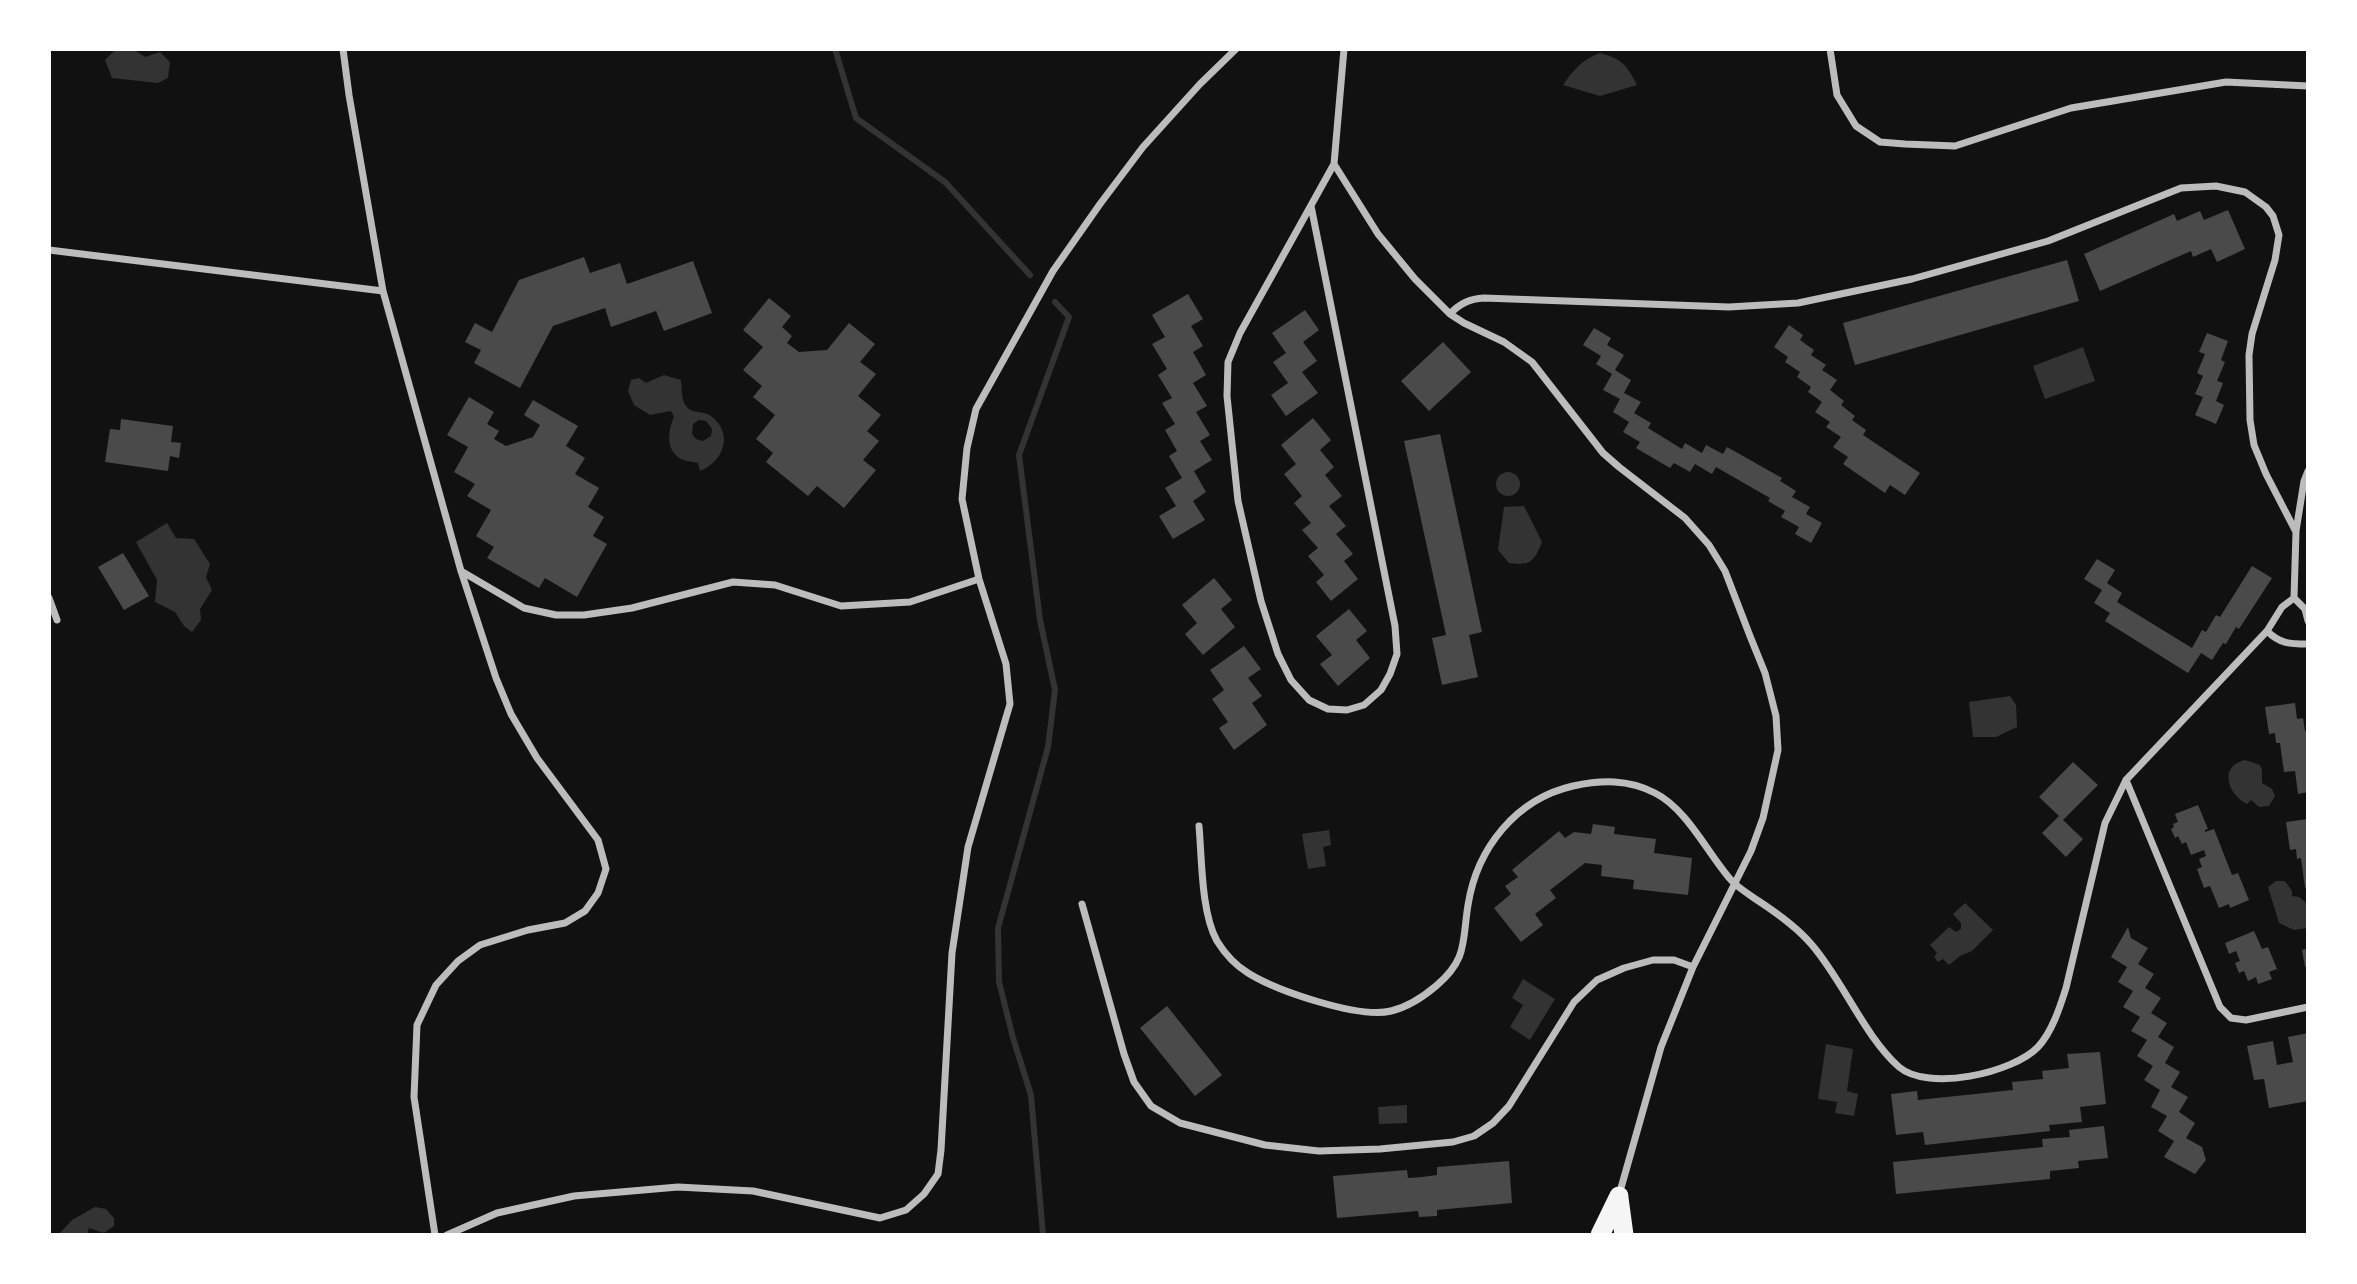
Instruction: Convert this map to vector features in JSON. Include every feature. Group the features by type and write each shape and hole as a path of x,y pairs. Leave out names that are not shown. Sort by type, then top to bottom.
{"highway":[{"path":"1600,1235 1619,1196"},
{"path":"1619,1196 1623,1235"}],"street":[{"path":"343,49 383,291 461,570 496,678 511,715 537,758 597,840 606,869 598,893 585,911 565,923 528,930 480,945 458,961 436,985 417,1025 414,1097 435,1235"},
{"path":"447,1235 497,1213 587,1194 678,1187 754,1191 880,1218 906,1210 924,1194 938,1174 942,1150 952,953 968,847 1010,704 1006,664 979,579 962,499 967,448 976,409 1053,271 1100,204 1143,147 1236,49"},
{"path":"1311,206 1395,626 1397,654 1381,690 1364,705 1347,710 1328,709 1309,700 1291,680 1278,654 1261,601 1238,501 1227,396 1228,362 1240,333 1334,164 1344,49"},
{"path":"1830,49 1837,95 1856,126 1880,142 1905,144 1955,146 2071,108 2226,82 2308,86"},
{"path":"1334,164 1378,234 1415,279 1450,314 1504,342 1532,362 1604,453 1685,518 1709,545 1725,572 1765,673 1778,734 1775,770 1763,818 1751,851 1693,967 1654,1069 1619,1196"},
{"path":"1450,314 1471,299 1484,298 1729,307 1798,303 1912,279 2048,241 2181,188 2232,188 2245,192 2266,207 2273,216 2279,235 2275,261 2252,334 2249,355 2250,420 2254,445 2296,532"},
{"path":"49,250 383,291"},
{"path":"2308,471 2296,532 2294,598 2305,609 2308,621"},
{"path":"461,570 524,608 556,615 584,615 632,608 733,582 775,585 841,606 910,602 979,579"},
{"path":"49,598 57,620"},
{"path":"1199,826 1207,907 1215,937 1229,959 1249,974 1291,993 1365,1013 1390,1011 1414,1003 1437,986 1455,967 1466,941 1468,904 1481,861 1494,838 1518,812 1542,797 1565,788 1597,781 1624,782 1657,793 1681,814 1734,883 1793,926 1811,944 1836,975 1878,1044 1901,1069 1924,1077 1945,1080 2015,1064 2039,1046 2058,1012 2066,988 2105,823 2126,779 2267,631 2282,607 2294,598"},
{"path":"2267,631 2277,641 2308,644"},
{"path":"2126,779 2220,1007 2231,1018 2246,1020 2308,1007"},
{"path":"1082,904 1124,1054 1134,1082 1151,1106 1180,1123 1265,1145 1318,1151 1380,1149 1453,1142 1474,1136 1493,1123 1509,1105 1574,1002 1597,980 1624,968 1653,960 1674,960 1693,967"}],"shaded area":[{"path":"116,49 133,49 145,57 160,52 170,62 168,78 158,83 112,78 105,60"},
{"path":"1600,53 1623,64 1637,85 1600,96 1563,85 1579,65"},
{"path":"2083,347 2095,381 2045,399 2033,366"},
{"path":"664,375 681,380 682,397 686,406 692,411 708,414 718,423 724,439 723,446 715,461 708,467 700,471 698,463 681,459 672,450 669,434 674,417 671,411 650,415 634,405 628,391 631,380 639,378 646,383","holes":["699,420 706,421 712,429 711,436 703,441 696,439 692,434 693,424"]},
{"path":"1508,472 1516,476 1520,484 1516,492 1508,496 1500,492 1496,484 1500,476"},
{"path":"1524,506 1542,542 1527,563 1509,563 1498,550 1504,507"},
{"path":"167,523 176,538 194,539 210,564 206,577 212,590 200,609 201,620 192,632 184,626 175,612 155,602 157,580 136,542"},
{"path":"2010,696 2016,705 2017,727 1996,737 1973,737 1969,702"},
{"path":"2245,760 2260,765 2262,783 2272,789 2275,796 2269,806 2259,807 2251,800 2247,804 2240,800 2231,788 2231,768"},
{"path":"1329,830 1331,845 1323,847 1326,866 1308,869 1302,834"},
{"path":"2276,881 2285,881 2292,891 2292,896 2299,897 2308,904 2307,928 2294,930 2279,923 2268,887"},
{"path":"1965,903 1993,930 1972,951 1949,965 1943,959 1938,962 1934,957 1937,953 1930,945 1949,927 1956,932 1961,929 1961,923 1953,914"},
{"path":"1523,979 1555,999 1530,1040 1510,1027 1523,1005 1512,998"},
{"path":"1826,1044 1853,1049 1847,1091 1858,1094 1854,1116 1835,1113 1837,1102 1818,1099"},
{"path":"1407,1105 1407,1123 1379,1124 1378,1107"},
{"path":"95,1207 106,1209 114,1218 114,1226 104,1233 89,1228 87,1235 58,1235 72,1220"}],"building":[{"path":"2228,210 2245,249 2217,262 2211,249 2193,257 2191,251 2100,291 2084,254 2174,214 2177,221 2200,211 2204,220"},
{"path":"584,257 590,273 620,263 627,284 693,261 712,313 664,331 656,311 611,327 605,308 553,326 520,388 474,363 481,350 465,342 475,323 492,332 519,280"},
{"path":"2067,260 2079,301 1855,365 1843,323"},
{"path":"1188,294 1203,319 1191,326 1203,346 1193,352 1206,375 1193,383 1207,406 1196,412 1210,435 1200,441 1212,460 1194,471 1206,492 1193,501 1205,520 1173,539 1159,516 1176,506 1165,488 1182,478 1169,456 1177,451 1165,430 1175,424 1162,403 1172,398 1158,375 1167,369 1152,344 1165,337 1152,315"},
{"path":"769,298 791,316 782,327 792,336 787,343 799,352 827,350 849,323 875,344 860,362 876,374 858,396 881,415 867,431 879,441 863,460 876,470 844,508 817,486 808,496 766,462 773,453 756,439 775,415 753,397 762,386 743,370 763,347 743,330"},
{"path":"1305,310 1319,330 1303,342 1317,361 1302,372 1318,393 1286,416 1271,395 1288,383 1273,362 1286,353 1272,333"},
{"path":"1789,325 1803,335 1800,340 1814,350 1811,355 1826,365 1822,370 1837,380 1830,390 1844,401 1841,405 1855,416 1852,420 1866,430 1863,435 1920,473 1905,495 1890,485 1885,493 1843,464 1848,457 1833,447 1841,437 1826,427 1830,422 1815,412 1822,402 1808,392 1811,387 1797,377 1800,372 1785,362 1788,357 1774,347"},
{"path":"1594,328 1611,338 1607,345 1624,355 1615,370 1631,380 1624,393 1641,402 1634,413 1651,423 1648,428 1682,449 1685,443 1702,453 1706,445 1723,454 1727,447 1782,478 1780,481 1796,491 1792,497 1810,507 1806,514 1822,523 1811,543 1795,534 1799,527 1781,517 1785,511 1768,501 1770,498 1716,467 1712,474 1695,464 1690,472 1674,463 1670,468 1636,448 1640,442 1623,432 1629,422 1613,412 1620,399 1603,390 1612,374 1596,364 1601,356 1583,345"},
{"path":"2207,333 2228,341 2221,360 2225,362 2217,381 2223,383 2216,401 2224,405 2216,424 2195,415 2203,397 2195,394 2203,376 2197,373 2205,354 2199,352"},
{"path":"1443,342 1471,372 1429,411 1401,381"},
{"path":"469,397 494,412 487,424 499,431 494,439 506,446 533,437 540,425 524,415 533,400 578,426 566,446 585,458 575,474 599,488 588,507 604,517 593,536 607,544 577,597 545,578 539,588 487,558 494,547 476,536 491,510 467,496 475,484 454,472 468,447 447,435"},
{"path":"1313,418 1331,440 1320,450 1334,467 1325,475 1342,496 1329,506 1346,526 1336,534 1353,554 1344,561 1358,579 1331,601 1316,582 1324,575 1308,556 1318,548 1302,530 1311,523 1294,503 1302,496 1284,474 1296,464 1281,445"},
{"path":"121,419 173,426 171,442 181,443 179,458 170,456 168,471 105,462 110,429 120,430"},
{"path":"1440,434 1482,632 1469,635 1478,677 1442,685 1432,638 1446,635 1404,441"},
{"path":"123,553 149,596 124,610 98,567"},
{"path":"2097,559 2115,570 2107,583 2122,593 2117,602 2192,648 2202,630 2206,632 2216,615 2220,617 2252,566 2272,578 2239,629 2236,627 2212,660 2201,653 2188,673 2105,621 2110,613 2094,603 2102,590 2084,579"},
{"path":"1214,578 1232,600 1221,609 1235,627 1203,655 1185,634 1197,623 1182,605"},
{"path":"1349,609 1367,631 1356,640 1370,658 1338,686 1320,664 1332,655 1316,636"},
{"path":"1244,646 1261,669 1248,678 1262,696 1252,703 1267,725 1234,750 1219,728 1228,722 1212,699 1224,690 1210,670"},
{"path":"2295,703 2297,719 2303,718 2305,731 2308,731 2308,792 2298,794 2295,771 2284,772 2280,743 2276,743 2275,733 2269,734 2265,707"},
{"path":"2073,762 2098,785 2063,820 2083,839 2066,857 2042,833 2059,816 2039,797"},
{"path":"2198,805 2208,829 2205,832 2214,829 2232,875 2238,873 2249,900 2230,908 2229,904 2219,908 2210,886 2204,888 2197,869 2202,867 2199,859 2206,856 2204,850 2191,855 2186,842 2182,844 2178,836 2175,838 2171,829 2173,824 2178,822 2175,814"},
{"path":"2308,819 2308,887 2305,888 2301,858 2297,859 2296,849 2290,850 2286,822"},
{"path":"1593,824 1615,827 1614,834 1656,839 1654,853 1692,858 1688,895 1633,889 1634,880 1601,876 1602,865 1585,863 1550,890 1556,898 1535,914 1543,925 1521,942 1494,908 1511,894 1505,886 1518,877 1512,870 1559,831 1565,838 1574,832 1591,834"},
{"path":"2128,927 2131,938 2148,948 2138,964 2154,974 2145,988 2161,998 2151,1013 2167,1023 2158,1037 2174,1047 2165,1063 2180,1072 2171,1087 2188,1097 2179,1112 2195,1123 2186,1138 2202,1147 2206,1160 2195,1174 2164,1157 2174,1141 2158,1131 2167,1116 2151,1107 2160,1090 2144,1080 2153,1066 2137,1056 2147,1040 2131,1031 2140,1017 2123,1007 2133,991 2118,982 2127,967 2111,957"},
{"path":"2254,931 2262,949 2268,947 2277,969 2269,972 2272,979 2258,984 2256,977 2248,981 2244,971 2239,973 2235,963 2240,961 2236,951 2229,954 2225,943"},
{"path":"2308,948 2308,967 2305,967 2302,950"},
{"path":"1167,1006 1222,1075 1195,1096 1140,1028"},
{"path":"2308,1033 2308,1101 2269,1108 2264,1079 2254,1080 2247,1046 2273,1041 2277,1065 2293,1062 2288,1037"},
{"path":"2100,1052 2106,1104 2080,1107 2082,1122 2049,1125 2050,1131 1925,1145 1923,1132 1896,1135 1891,1094 1917,1091 1918,1100 2013,1090 2012,1082 2043,1079 2042,1071 2069,1068 2067,1054"},
{"path":"2104,1126 2108,1158 2078,1161 2079,1168 2050,1171 2050,1179 1896,1194 1893,1162 2043,1147 2042,1139 2070,1137 2069,1130"},
{"path":"1509,1161 1512,1203 1437,1210 1437,1216 1419,1217 1418,1211 1337,1218 1333,1176 1407,1170 1408,1178 1422,1177 1437,1175 1437,1167"}],"waterway":[{"path":"835,49 856,118 945,182 1030,275"},
{"path":"1043,1235 1031,1095 999,982 998,928 1048,747 1055,690 1040,620 1019,455 1069,317 1055,302"}]}
